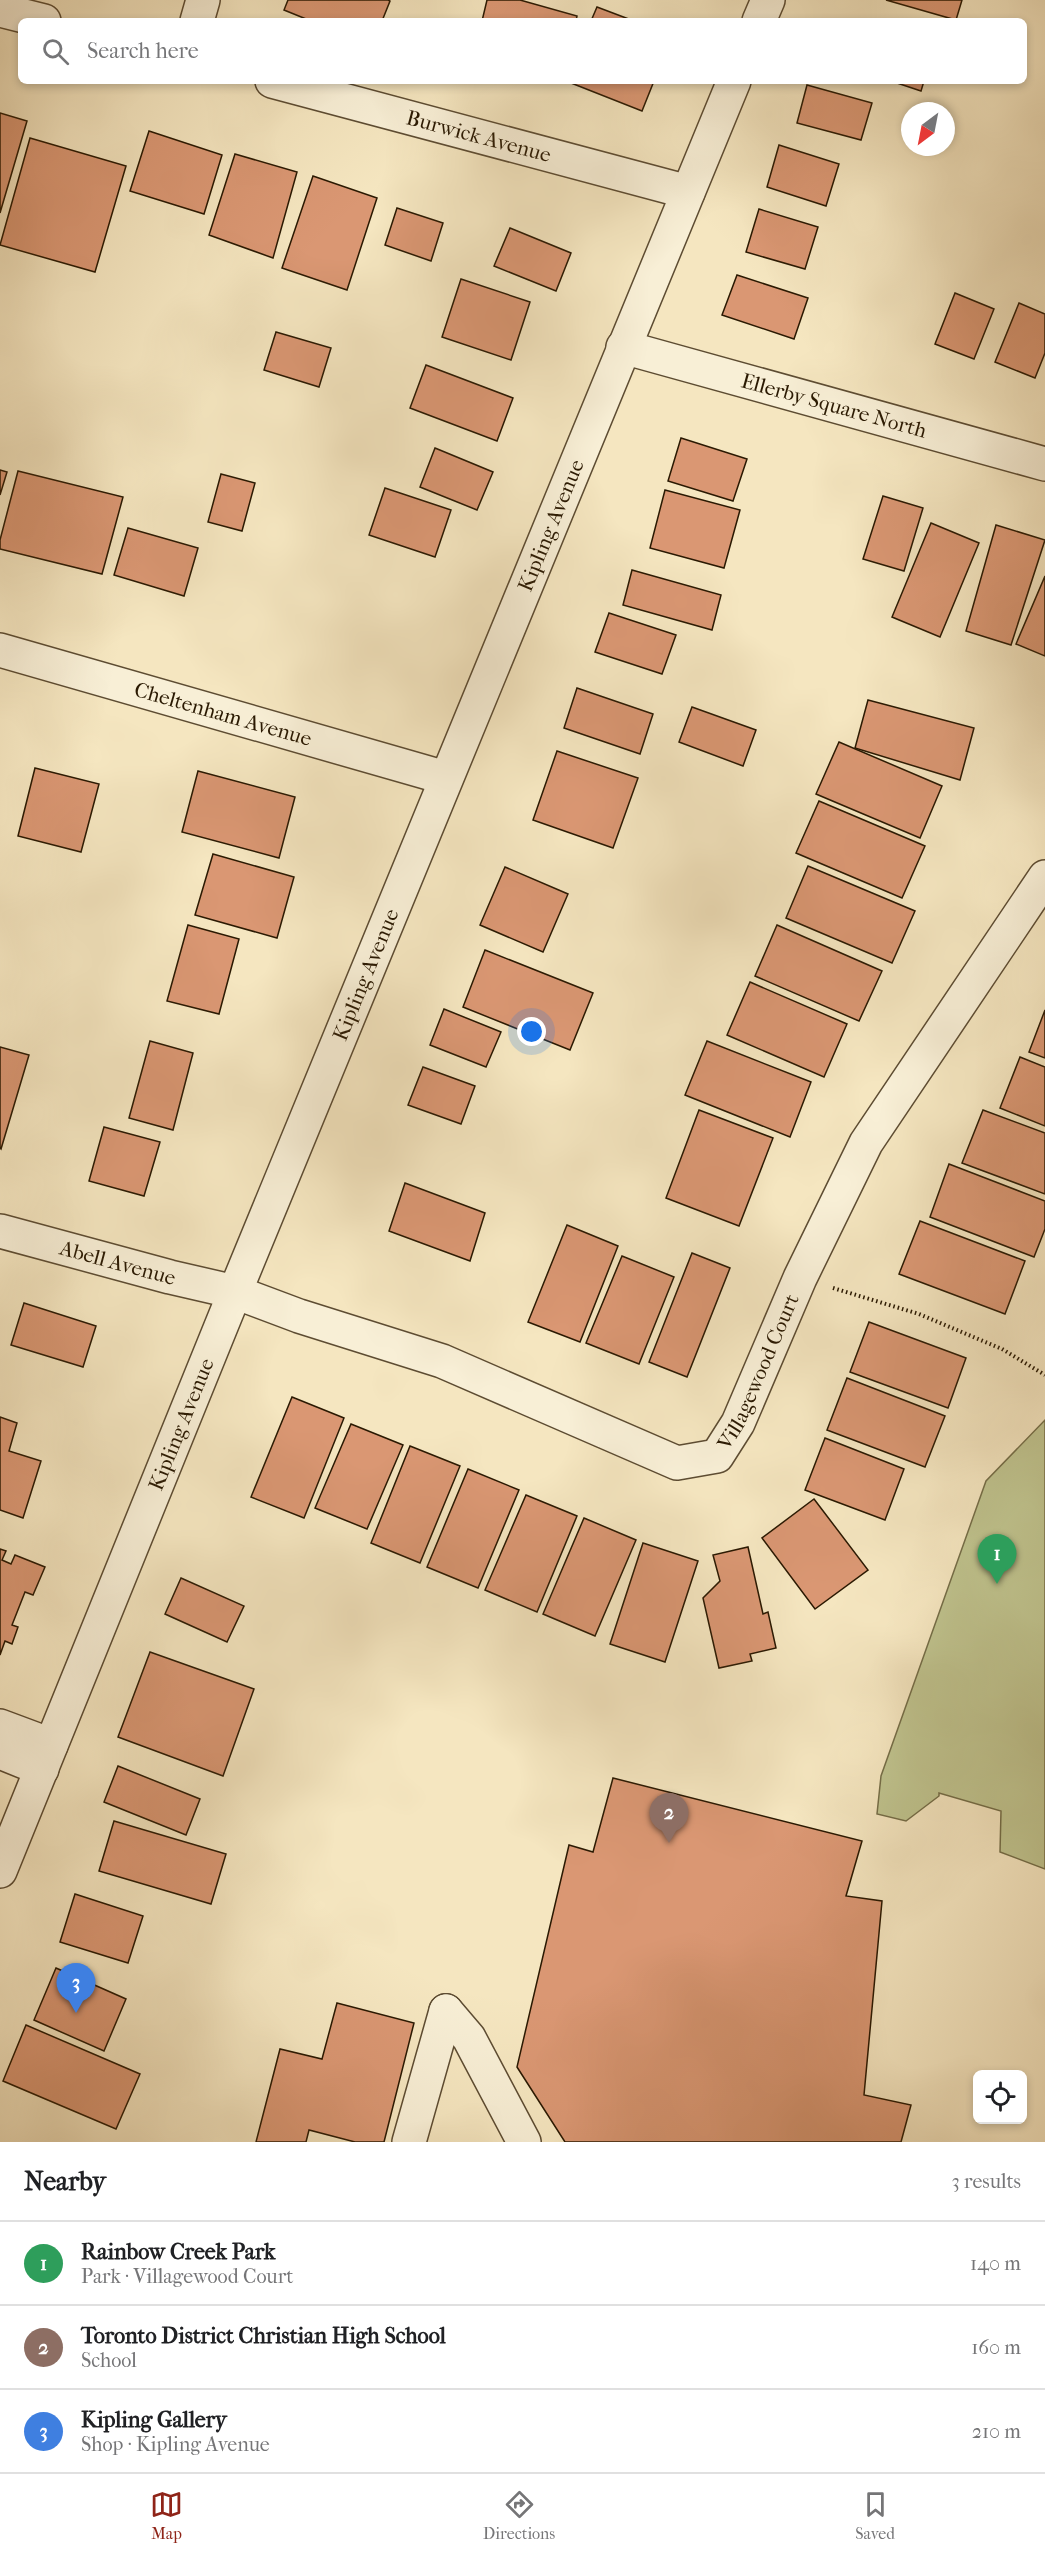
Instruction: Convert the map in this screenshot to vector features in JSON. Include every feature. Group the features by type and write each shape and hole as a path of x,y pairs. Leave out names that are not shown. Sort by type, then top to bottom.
{"street":[{"path":"198,18 203,0"},
{"path":"760,18 768,0"},
{"path":"0,10 32,18"},
{"name":"Burwick Avenue","path":"283,84 688,192"},
{"name":"Kipling Avenue","path":"0,1870 235,1292 733,84"},
{"name":"Ellerby Square North","path":"623,347 1045,464"},
{"name":"Cheltenham Avenue","path":"0,650 446,778"},
{"name":"Villagewood Court","path":"235,1292 299,1316 442,1361 677,1463 717,1456 738,1423 800,1278 866,1143 1045,877"},
{"name":"Abell Avenue","path":"0,1231 170,1277 235,1292"},
{"path":"0,1726 46,1757"},
{"path":"0,1752 46,1757"},
{"path":"409,2142 446,2011 469,2038 524,2142"}],"path":[{"path":"800,1278 919,1314 1002,1349 1045,1375"}],"green space":[{"path":"1045,1420 1045,1869 1000,1852 1001,1811 939,1793 939,1796 906,1821 877,1814 881,1776 986,1481"}],"building":[{"path":"288,0 390,1 383,18 304,18 284,10"},
{"path":"487,0 520,0 577,16 577,18 483,18"},
{"path":"886,0 962,0 957,18 949,18"},
{"path":"597,7 626,18 592,18"},
{"path":"574,84 653,84 642,111"},
{"path":"900,84 923,84 921,91"},
{"path":"807,85 872,103 861,140 797,123"},
{"path":"0,113 27,121 0,213"},
{"path":"149,131 222,155 204,214 130,191"},
{"path":"30,138 126,166 95,272 0,245"},
{"path":"779,145 839,164 826,206 767,187"},
{"path":"235,154 297,172 273,258 209,235"},
{"path":"313,176 377,198 347,290 282,268"},
{"path":"397,208 443,223 431,261 385,245"},
{"path":"759,209 818,227 805,269 746,252"},
{"path":"510,228 571,253 556,291 494,266"},
{"path":"737,275 808,298 794,339 722,315"},
{"path":"461,279 530,302 511,360 442,337"},
{"path":"955,293 994,309 974,359 935,344"},
{"path":"1019,303 1045,314 1045,353 1035,378 995,362"},
{"path":"276,332 331,348 319,387 264,370"},
{"path":"426,365 513,398 497,441 410,408"},
{"path":"681,438 747,459 733,501 668,481"},
{"path":"435,448 493,472 477,510 420,487"},
{"path":"0,470 7,472 0,495"},
{"path":"18,471 123,497 102,574 0,549 0,540"},
{"path":"221,474 255,483 242,531 208,522"},
{"path":"385,488 451,510 435,557 369,535"},
{"path":"665,490 740,510 724,568 650,548"},
{"path":"883,496 923,508 904,571 863,559"},
{"path":"931,523 979,543 940,637 892,617"},
{"path":"996,525 1045,540 1011,645 966,631"},
{"path":"128,528 198,548 184,596 114,575"},
{"path":"632,570 721,595 712,630 623,605"},
{"path":"1045,576 1045,656 1016,644"},
{"path":"609,613 676,635 662,674 595,652"},
{"path":"577,688 653,714 640,754 564,728"},
{"path":"868,700 974,728 960,780 855,748"},
{"path":"692,707 756,730 743,766 679,742"},
{"path":"839,742 942,786 920,838 816,794"},
{"path":"557,751 638,778 613,848 533,820"},
{"path":"35,768 99,784 81,852 18,836"},
{"path":"198,771 295,797 279,858 182,832"},
{"path":"819,801 925,846 902,898 796,853"},
{"path":"213,854 294,877 277,938 195,915"},
{"path":"808,866 915,911 892,963 786,918"},
{"path":"505,867 568,894 543,952 480,925"},
{"path":"188,925 239,939 219,1014 167,1001"},
{"path":"777,925 882,971 859,1021 755,976"},
{"path":"485,950 593,993 570,1050 463,1007"},
{"path":"750,982 847,1024 824,1077 727,1035"},
{"path":"444,1009 501,1032 486,1067 430,1045"},
{"path":"1045,1010 1045,1058 1029,1052"},
{"path":"150,1041 193,1053 173,1130 129,1118"},
{"path":"707,1041 811,1082 790,1137 685,1095"},
{"path":"0,1047 29,1055 1,1149 0,1148"},
{"path":"1020,1057 1045,1067 1045,1126 1000,1108"},
{"path":"423,1067 475,1086 461,1124 408,1105"},
{"path":"699,1110 773,1138 739,1226 666,1198"},
{"path":"983,1110 1045,1133 1045,1194 962,1163"},
{"path":"104,1127 160,1142 144,1196 89,1181"},
{"path":"949,1164 1045,1201 1045,1229 1034,1257 930,1217"},
{"path":"405,1183 485,1213 470,1261 389,1231"},
{"path":"920,1221 1025,1261 1005,1314 899,1274"},
{"path":"567,1225 618,1246 580,1342 528,1322"},
{"path":"692,1253 730,1268 687,1377 649,1362"},
{"path":"622,1256 674,1277 639,1364 586,1343"},
{"path":"24,1303 96,1326 83,1367 11,1345"},
{"path":"869,1322 966,1358 948,1408 850,1372"},
{"path":"847,1378 945,1416 925,1467 827,1430"},
{"path":"292,1397 344,1418 304,1518 251,1497"},
{"path":"0,1417 17,1423 9,1451 41,1461 23,1518 0,1510"},
{"path":"351,1424 403,1445 367,1529 315,1508"},
{"path":"825,1438 904,1469 885,1520 805,1490"},
{"path":"410,1446 460,1466 420,1563 371,1543"},
{"path":"468,1469 519,1490 478,1588 427,1567"},
{"path":"526,1495 577,1516 537,1612 485,1590"},
{"path":"814,1499 868,1570 815,1609 762,1538"},
{"path":"584,1518 636,1540 595,1636 543,1614"},
{"path":"643,1543 698,1561 665,1662 610,1644"},
{"path":"748,1547 763,1614 768,1612 776,1648 750,1654 752,1661 719,1668 703,1598 720,1581 713,1555"},
{"path":"0,1549 6,1551 2,1560 11,1564 15,1555 45,1567 33,1595 25,1592 12,1625 18,1627 12,1644 5,1641 0,1655"},
{"path":"181,1578 244,1606 227,1642 165,1614"},
{"path":"150,1652 254,1689 223,1776 118,1737"},
{"path":"118,1766 200,1799 186,1835 104,1802"},
{"path":"613,1778 862,1841 846,1896 882,1901 864,2095 911,2105 901,2142 565,2142 517,2067 569,1845 593,1852"},
{"path":"114,1821 226,1854 211,1904 99,1871"},
{"path":"75,1894 143,1916 128,1963 60,1942"},
{"path":"56,1968 126,1999 104,2051 34,2020"},
{"path":"337,2003 414,2023 384,2142 355,2142 309,2130 306,2142 256,2142 280,2049 322,2059"},
{"path":"26,2025 140,2074 116,2129 3,2081"}],"place":[{"name":"Rainbow Creek Park","path":"997,1584"},
{"name":"Toronto District Christian High School","path":"669,1843"},
{"name":"Kipling Gallery","path":"76,2013"}]}
